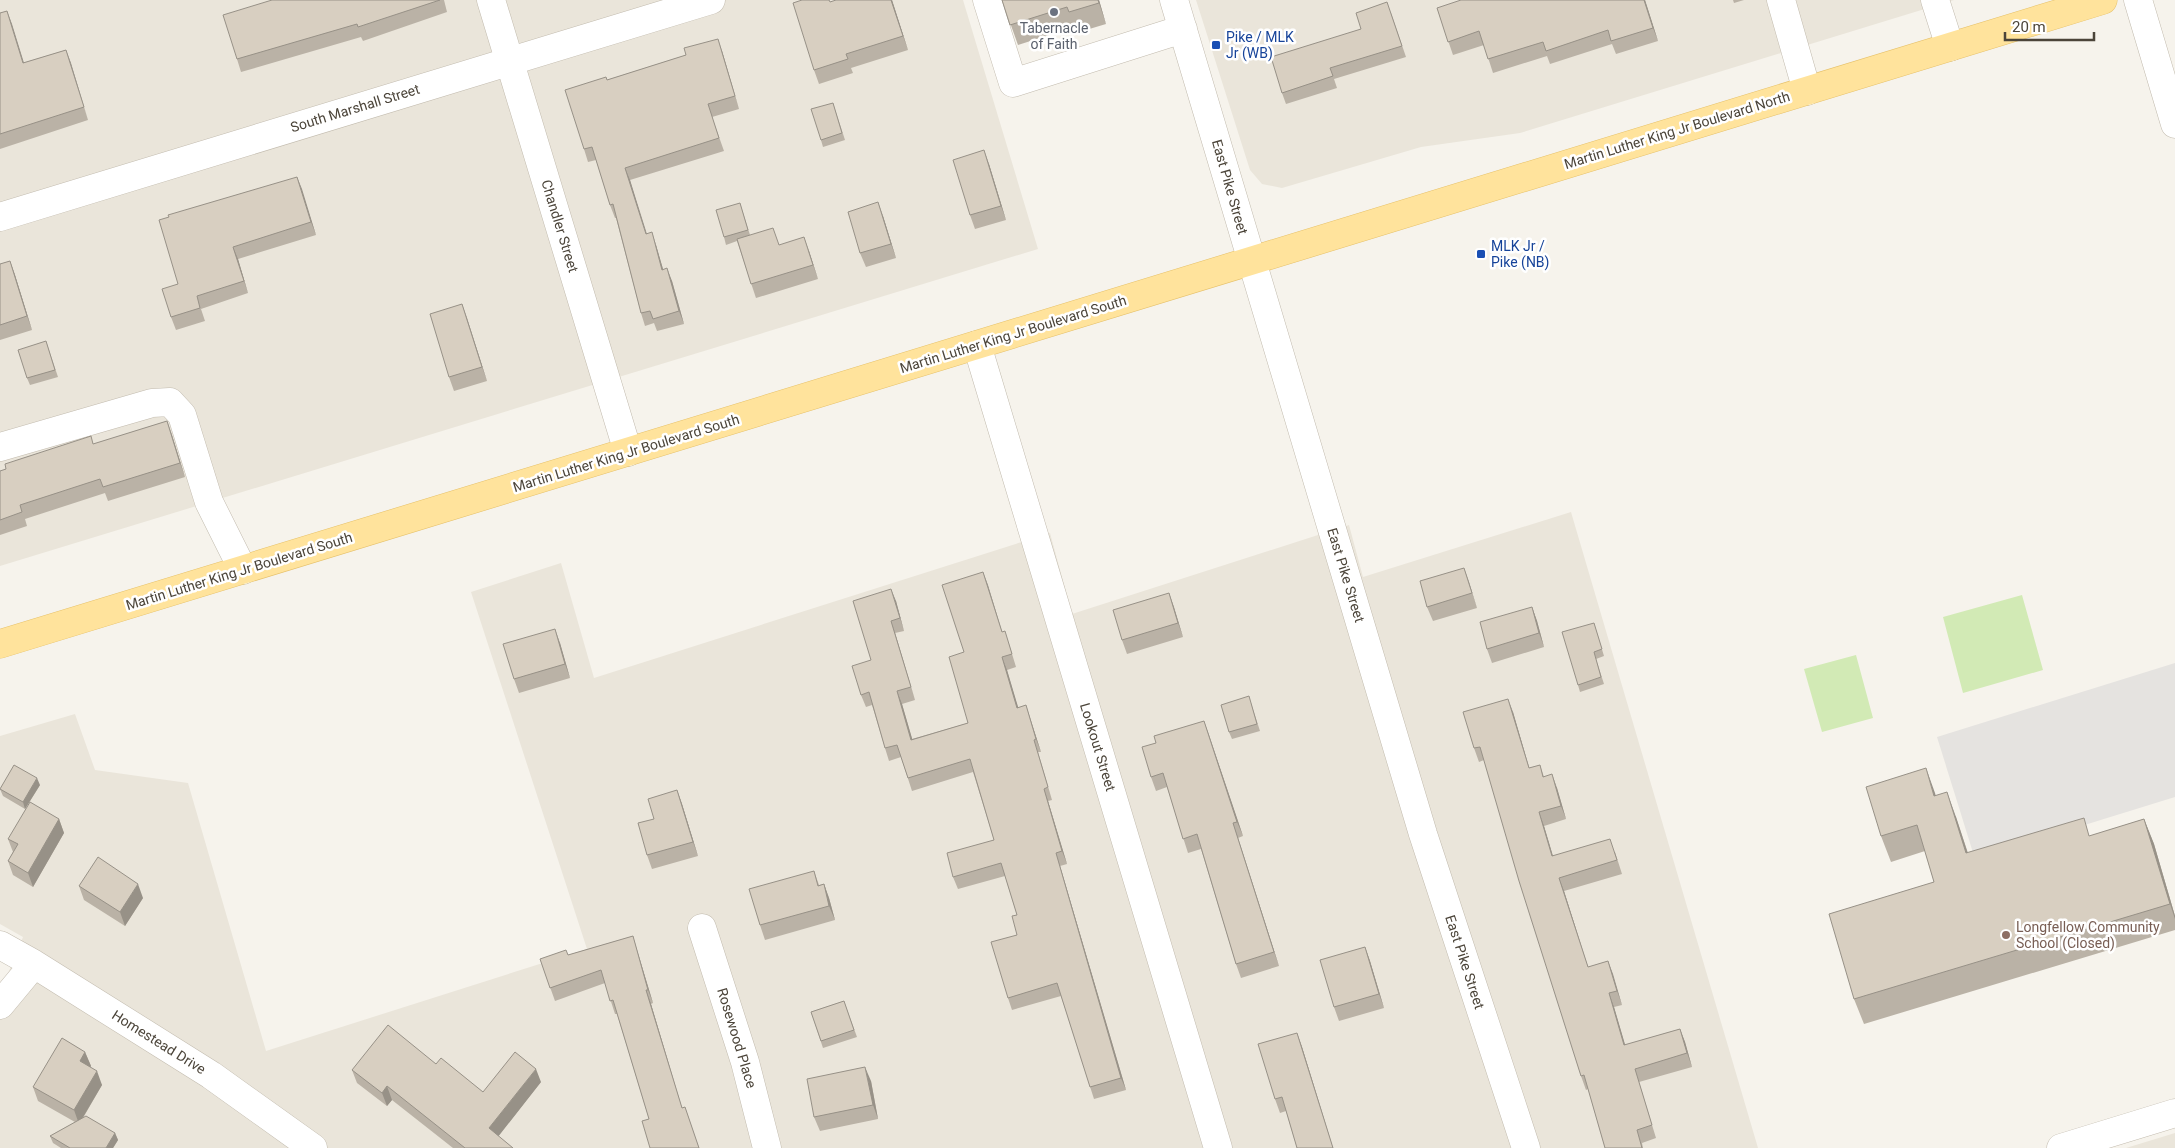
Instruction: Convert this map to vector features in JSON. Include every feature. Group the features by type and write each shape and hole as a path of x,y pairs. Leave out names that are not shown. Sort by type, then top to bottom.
{"main road":[{"name":"Martin Luther King Jr Boulevard North","path":"1252,261 2103,0"},
{"name":"Martin Luther King Jr Boulevard South","path":"0,644 1252,261"}],"street":[{"name":"Chandler Street","path":"491,0 628,452"},
{"name":"South Marshall Street","path":"0,217 711,0"},
{"path":"987,0 1013,83 1183,29"},
{"name":"East Pike Street","path":"1174,0 1423,834 1526,1148"},
{"path":"1781,0 1807,91"},
{"path":"1936,0 1950,47"},
{"path":"2138,0 2175,124"},
{"name":"Lookout Street","path":"978,345 1218,1148"},
{"path":"0,447 152,403 170,402 182,415 209,502 243,570"},
{"name":"Rosewood Place","path":"702,928 745,1062 767,1148"},
{"name":"Homestead Drive","path":"0,945 34,964 211,1075 313,1148"},
{"path":"0,1005 34,964"},
{"path":"2061,1148 2175,1113"}],"shaded area":[{"path":"0,0 963,0 1038,249 0,566"},
{"path":"1196,0 1954,0 1520,133 1421,147 1282,188 1262,184 1250,170"},
{"path":"1571,512 1758,1148 0,1148 0,993 23,937 0,924 0,736 75,714 95,770 188,783 266,1051 587,949 471,592 561,563 594,678 1050,533 1072,614 1349,525 1363,577"},
{"path":"2175,663 2175,797 1975,859 1937,737"},
{"path":"2175,1133 2175,1148 2126,1148 2162,1137"}],"green space":[{"path":"2022,595 2043,670 1963,693 1943,617"},
{"path":"1856,655 1873,718 1822,732 1804,669"}],"building":[{"path":"272,0 440,0 358,27 357,24 237,59 223,15"},
{"path":"802,0 829,0 830,2 836,0 891,0 903,36 846,54 848,59 814,70 793,3"},
{"path":"1002,0 1098,0 1099,3 1069,12 1067,7 1010,25"},
{"path":"1461,0 1644,0 1653,28 1611,41 1608,30 1546,51 1543,42 1488,59 1479,31 1448,42 1437,8"},
{"path":"1387,2 1402,46 1330,68 1333,76 1282,93 1271,57 1361,29 1356,13"},
{"path":"7,11 23,63 66,50 84,107 0,134 0,13"},
{"path":"718,39 735,96 708,104 719,138 625,168 646,234 652,232 662,270 667,268 679,311 653,319 650,311 641,313 613,204 610,205 592,147 584,149 565,90 606,77 607,80 686,55 684,48"},
{"path":"833,103 842,133 821,140 811,109"},
{"path":"984,150 1001,206 970,215 953,160"},
{"path":"297,177 311,222 233,247 244,281 197,296 200,308 171,317 162,289 178,284 159,220 169,217 168,215"},
{"path":"878,202 891,244 860,253 848,212"},
{"path":"740,203 748,230 724,237 716,210"},
{"path":"773,228 779,245 804,237 813,265 751,284 737,239"},
{"path":"10,261 27,316 0,325 0,264"},
{"path":"462,304 482,367 449,377 430,314"},
{"path":"46,341 55,370 27,378 18,350"},
{"path":"167,421 180,463 103,487 100,479 20,505 22,512 0,520 0,471 6,469 5,464 91,436 93,444"},
{"path":"1464,568 1472,593 1427,607 1420,581"},
{"path":"983,572 1002,632 1005,631 1012,654 1002,657 1017,708 1026,705 1036,739 1034,740 1048,787 1044,789 1062,851 1056,853 1121,1078 1090,1087 1057,983 1008,998 991,942 1017,935 1012,916 1017,915 1001,863 953,877 947,853 994,840 970,759 908,778 897,745 885,748 869,692 861,695 852,666 871,660 853,601 891,589 900,618 891,621 911,687 897,691 911,740 968,723 949,657 964,652 942,585"},
{"path":"1169,593 1178,623 1122,640 1113,610"},
{"path":"1532,607 1539,633 1487,649 1480,622"},
{"path":"1594,623 1602,649 1594,652 1601,677 1578,685 1562,632"},
{"path":"555,629 565,664 514,679 503,644"},
{"path":"1249,696 1257,724 1229,732 1221,705"},
{"path":"1508,699 1529,768 1540,765 1543,777 1552,774 1561,806 1539,812 1552,856 1610,839 1617,860 1559,878 1588,967 1608,961 1617,991 1609,993 1624,1045 1680,1029 1687,1053 1635,1069 1652,1125 1637,1130 1642,1148 1605,1148 1584,1075 1581,1076 1519,881 1480,747 1474,748 1463,712"},
{"path":"1204,721 1237,822 1233,823 1274,952 1236,964 1197,834 1183,839 1163,773 1151,777 1142,747 1156,743 1154,736"},
{"path":"14,765 37,778 23,802 0,789"},
{"name":"Longfellow Community School (Closed)","path":"1926,768 1934,796 1947,792 1966,853 2084,818 2089,836 2144,819 2170,904 1854,999 1829,914 1934,882 1917,825 1881,836 1866,787"},
{"path":"677,790 693,842 647,855 638,823 654,819 648,799"},
{"path":"30,802 59,819 28,873 8,861 18,844 8,839"},
{"path":"98,857 138,884 120,912 79,886"},
{"path":"814,871 818,886 824,884 829,906 760,925 749,889"},
{"path":"633,936 648,990 646,990 682,1108 685,1107 699,1148 650,1148 642,1121 649,1119 613,1000 610,1001 601,970 550,988 540,959 566,950 568,955"},
{"path":"1365,947 1379,994 1334,1007 1320,960"},
{"path":"844,1001 854,1030 821,1041 811,1012"},
{"path":"388,1025 436,1064 441,1058 483,1092 515,1052 536,1069 489,1128 513,1148 465,1148 387,1086 382,1093 352,1070"},
{"path":"1297,1033 1333,1148 1297,1148 1282,1097 1275,1099 1258,1044"},
{"path":"62,1038 85,1052 80,1061 97,1071 74,1110 33,1087"},
{"path":"865,1067 873,1105 814,1117 807,1079"},
{"path":"86,1116 115,1133 106,1148 70,1148 50,1136"}],"place":[{"name":"Tabernacle of Faith","path":"1054,12"},
{"name":"Pike / MLK Jr (WB)","path":"1216,45"},
{"name":"MLK Jr / Pike (NB)","path":"1481,254"},
{"name":"Longfellow Community School (Closed)","path":"2006,935"}]}
